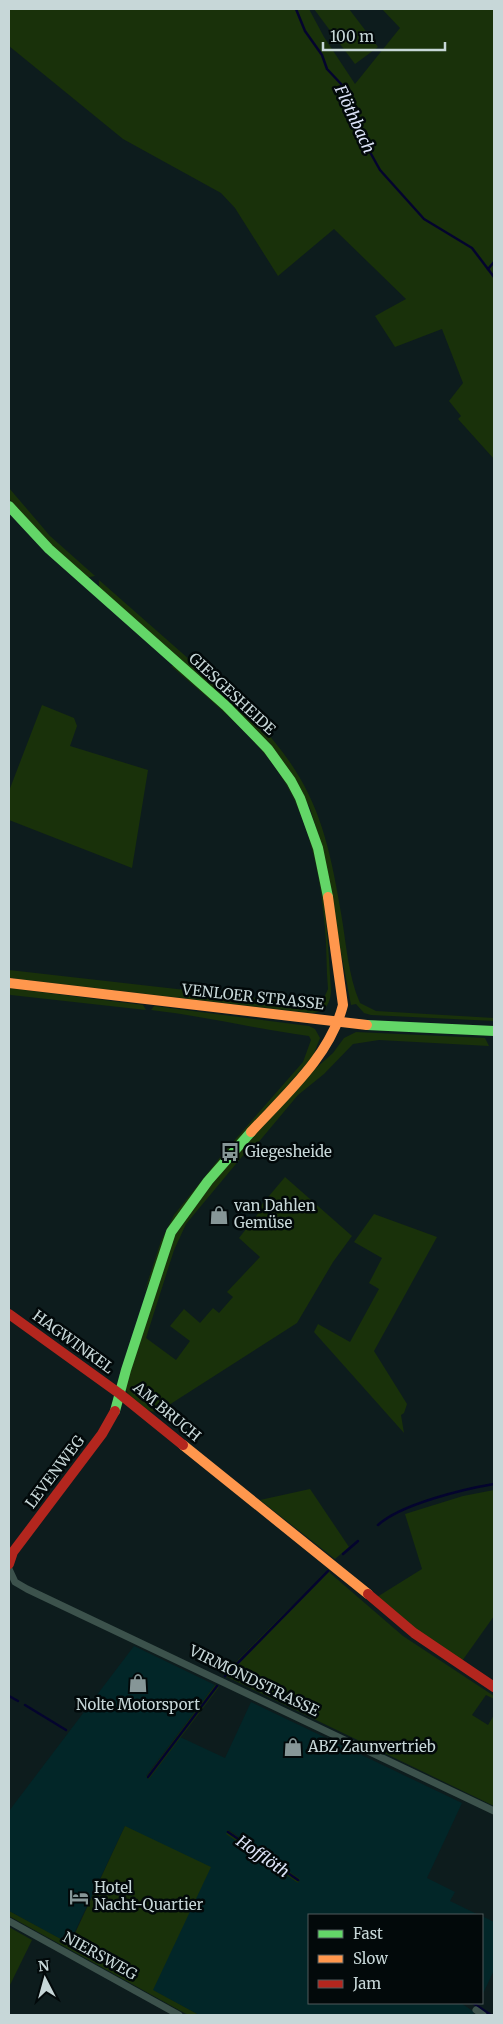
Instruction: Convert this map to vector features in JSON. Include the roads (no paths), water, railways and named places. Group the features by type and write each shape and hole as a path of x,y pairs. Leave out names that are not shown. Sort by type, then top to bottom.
{"street":[{"name":"GIESGESHEIDE","path":"9,506 41,542 80,578 236,715 270,750 288,774 312,827 320,857 343,1004 340,1021"},
{"name":"VENLOER STRASSE","path":"9,983 382,1026 494,1031"},
{"name":"AM BRUCH","path":"340,1021 320,1055 224,1164 183,1214 171,1232 120,1394 335,1566 414,1633 494,1687"},
{"name":"HAGWINKEL","path":"9,1314 120,1394"},
{"name":"LEVENWEG","path":"9,1564 13,1552 114,1416 120,1394"},
{"name":"VIRMONDSTRASSE","path":"9,1570 15,1582 26,1589 494,1811"},
{"name":"NIERSWEG","path":"9,1921 179,2015"},
{"path":"476,2010 483,2015"}],"waterway":[{"name":"Flöthbach","path":"296,9 305,31 322,55 327,69 343,86 351,118 380,170 424,219 472,248 494,277"},
{"path":"488,269 494,262"},
{"path":"378,1525 388,1517 417,1504 494,1484"},
{"path":"343,1554 358,1541"},
{"path":"225,1676 328,1571"},
{"path":"148,1777 217,1686"},
{"name":"Hofflöth","path":"9,1696 18,1701"},
{"name":"Hofflöth","path":"25,1705 66,1730"},
{"name":"Hofflöth","path":"228,1832 298,1880"},
{"name":"Hofflöth","path":"474,2004 491,2015"}],"place":[{"name":"Giegesheide","path":"230,1152"},
{"name":"van Dahlen Gemüse","path":"219,1215"},
{"name":"Nolte Motorsport","path":"138,1683"},
{"name":"ABZ Zaunvertrieb","path":"293,1747"},
{"name":"Hotel Nacht-Quartier","path":"79,1897"}]}
